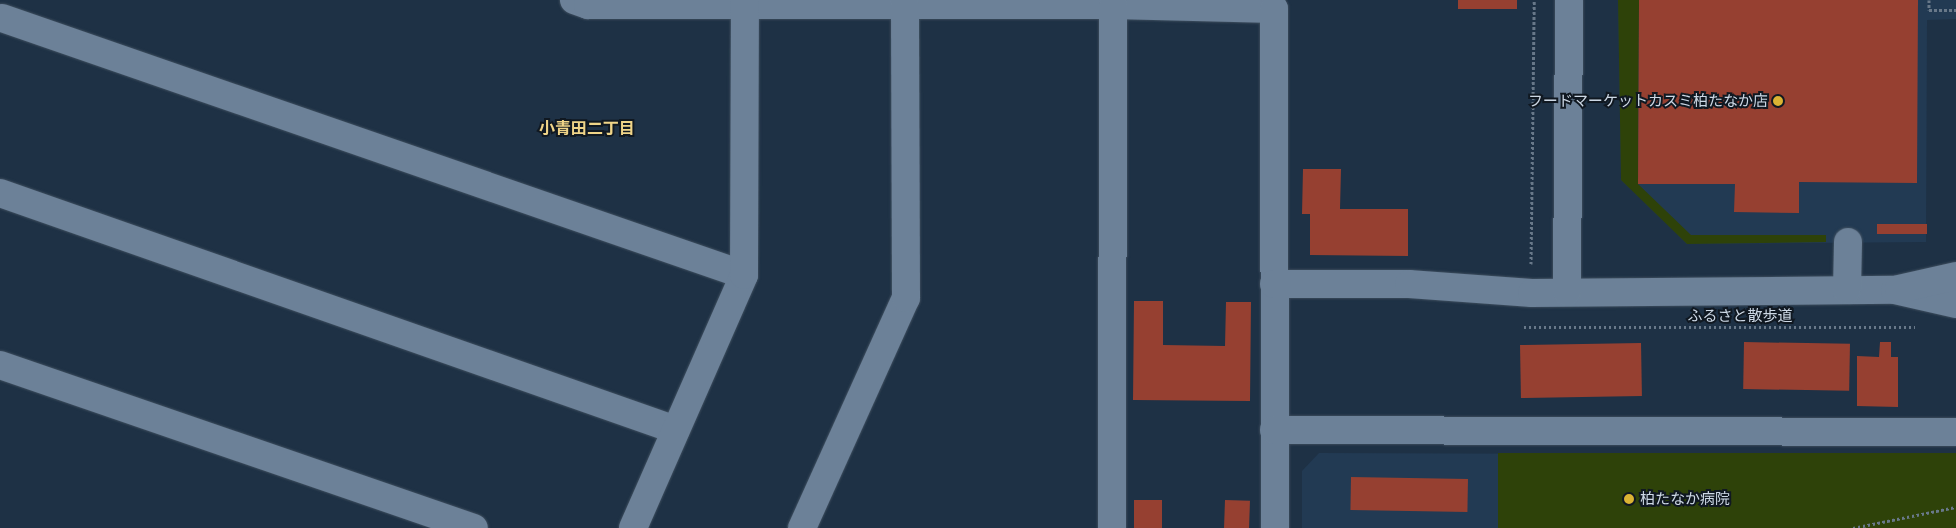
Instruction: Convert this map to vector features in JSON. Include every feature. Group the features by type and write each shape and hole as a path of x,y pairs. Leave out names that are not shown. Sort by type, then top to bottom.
{"street":[{"path":"574,0 588,5 745,1 1113,5 1274,9 1275,528"},
{"path":"1567,292 1569,0"},
{"path":"633,528 744,275 745,1"},
{"path":"802,528 906,298 905,4"},
{"path":"1112,528 1113,5"},
{"path":"4,13 744,275"},
{"path":"0,193 676,430"},
{"path":"1847,290 1848,242"},
{"path":"1274,284 1409,284 1567,292 1895,290 1956,276"},
{"path":"1895,290 1956,304"},
{"path":"0,365 474,528"},
{"path":"1274,430 1956,432"}],"path":[{"path":"1530,267 1534,0"},
{"path":"1928,0 1929,10 1956,10"},
{"name":"ふるさと散歩道","path":"1524,327 1926,327"},
{"path":"1853,528 1956,508"}],"shaded area":[{"name":"フードマーケットカスミ柏たなか店","path":"1618,0 1956,0 1956,19 1927,20 1926,242 1687,244 1621,180"},
{"name":"柏たなか病院","path":"1319,453 1956,455 1956,528 1302,528 1302,471"}],"green space":[{"path":"1618,0 1639,0 1638,184 1691,235 1826,235 1826,242 1687,244 1621,180"},
{"name":"柏たなか病院","path":"1498,453 1956,453 1956,528 1498,528"}],"building":[{"path":"1458,0 1517,0 1517,9 1458,9"},
{"name":"フードマーケットカスミ柏たなか店","path":"1639,0 1918,0 1917,183 1799,182 1799,213 1734,212 1735,184 1638,184"},
{"path":"1303,169 1341,169 1340,209 1408,209 1408,256 1310,255 1310,214 1302,214"},
{"path":"1877,224 1927,224 1927,234 1877,234"},
{"path":"1134,301 1163,301 1163,345 1225,346 1226,302 1251,302 1250,401 1133,400"},
{"path":"1744,342 1850,344 1849,391 1743,389"},
{"path":"1880,342 1891,342 1891,357 1898,357 1898,407 1857,406 1857,356 1879,357"},
{"path":"1641,343 1642,396 1521,398 1520,345"},
{"path":"1351,477 1468,479 1467,512 1350,510"},
{"path":"1134,500 1162,500 1162,528 1134,528"},
{"path":"1225,500 1250,501 1249,528 1224,528"}],"place":[{"name":"フードマーケットカスミ柏たなか店","path":"1778,101"},
{"name":"柏たなか病院","path":"1629,499"}],"district":[{"name":"小青田二丁目","path":"587,128"}]}
